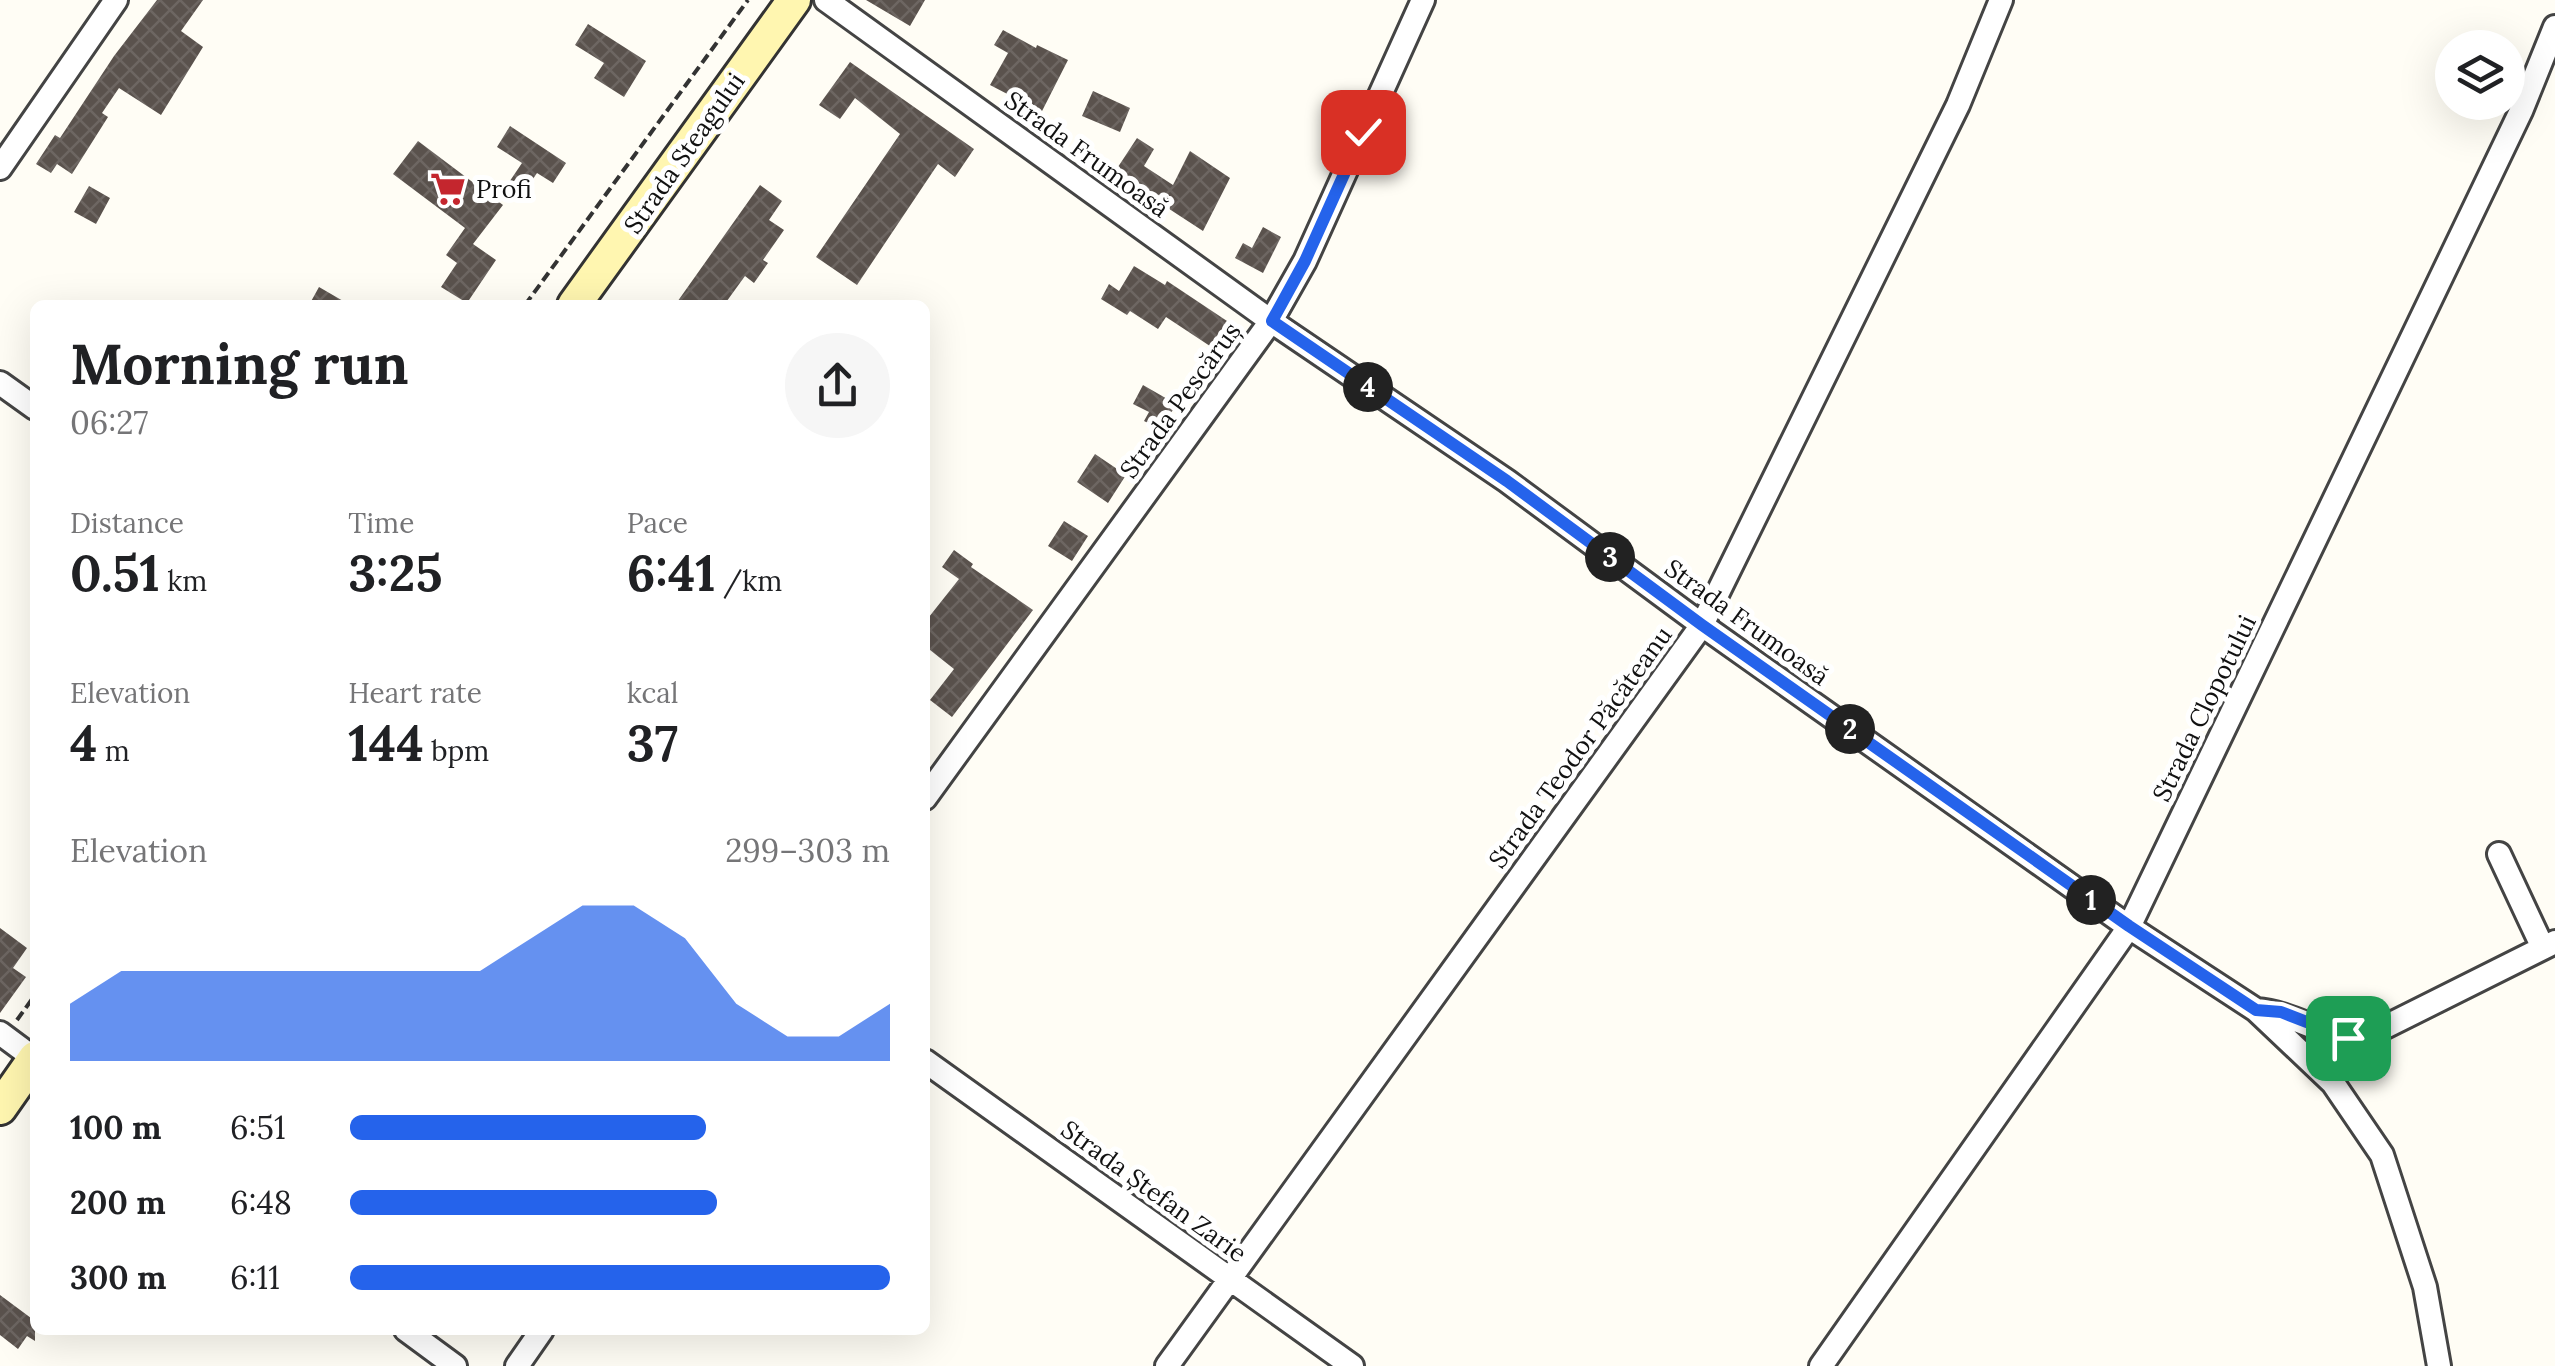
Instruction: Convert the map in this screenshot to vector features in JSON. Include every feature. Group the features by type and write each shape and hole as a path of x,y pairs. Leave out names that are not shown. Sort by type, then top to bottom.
{"main road":[{"name":"Strada Steagului","path":"578,300 794,0"},
{"path":"0,1108 30,1065"}],"street":[{"path":"0,168 116,0"},
{"name":"Strada Frumoasă","path":"826,0 1272,321 1507,481 1702,625 2129,926 2256,1010 2333,1083 2382,1155 2425,1287 2440,1366"},
{"name":"Strada Pescăruș","path":"930,791 1272,321 1305,261 1422,0"},
{"name":"Strada Teodor Păcăteanu","path":"1167,1366 1702,625 1958,105 2001,0"},
{"name":"Strada Clopotului","path":"1820,1366 2129,926 2521,111 2555,27"},
{"path":"0,384 30,405"},
{"path":"2256,1010 2281,1012 2334,1035 2364,1038 2549,946 2500,854"},
{"path":"0,1034 30,1055"},
{"name":"Strada Ștefan Zarie","path":"930,1065 1352,1366"},
{"path":"413,1335 455,1366"},
{"path":"517,1366 539,1335"}],"path":[{"path":"528,300 748,0"}],"building":[{"path":"157,0 203,0 181,31 203,47 161,115 119,88 102,113 108,117 72,174 57,164 51,173 36,164 55,135 60,138"},
{"path":"866,0 925,0 910,26"},
{"path":"588,24 646,61 624,97 594,78 604,63 575,45"},
{"path":"1003,30 1068,60 1039,117 1012,103 1015,98 990,85 1008,53 994,45"},
{"path":"850,62 974,149 955,177 938,164 857,285 816,257 900,134 855,98 840,119 819,105"},
{"path":"1093,91 1130,108 1120,132 1082,116"},
{"path":"510,126 566,163 553,183 537,173 518,201 503,191 522,163 497,147"},
{"path":"1137,138 1154,149 1144,166 1173,185 1190,151 1230,178 1203,231 1114,173"},
{"name":"Profi","path":"418,141 503,205 473,244 496,260 469,300 441,287 457,263 446,255 465,228 393,174"},
{"path":"760,185 782,201 769,220 784,230 763,260 768,263 754,283 745,276 728,300 679,300"},
{"path":"89,186 110,198 96,224 74,212"},
{"path":"1263,227 1281,237 1263,273 1235,258 1243,243 1252,248"},
{"path":"1134,266 1165,285 1167,281 1236,327 1219,352 1166,317 1158,329 1101,299 1109,284 1119,291"},
{"path":"319,287 341,300 312,300"},
{"path":"1143,385 1176,404 1162,430 1144,421 1149,412 1133,404"},
{"path":"1095,454 1126,475 1108,503 1077,482"},
{"path":"1064,521 1088,536 1072,561 1048,546"},
{"path":"954,550 973,564 971,567 1033,610 952,717 930,700 954,669 930,650 930,616 959,579 942,567"},
{"path":"0,928 27,948 13,968 26,977 0,1013"},
{"path":"0,1295 30,1317 30,1335 35,1335 35,1341 27,1336 18,1349 0,1335"}],"place":[{"name":"Profi","path":"448,189"}],"route":[{"path":"1363,132 1305,261 1272,321 1507,481 1702,625 2129,926 2256,1010 2281,1012 2348,1038"}]}
